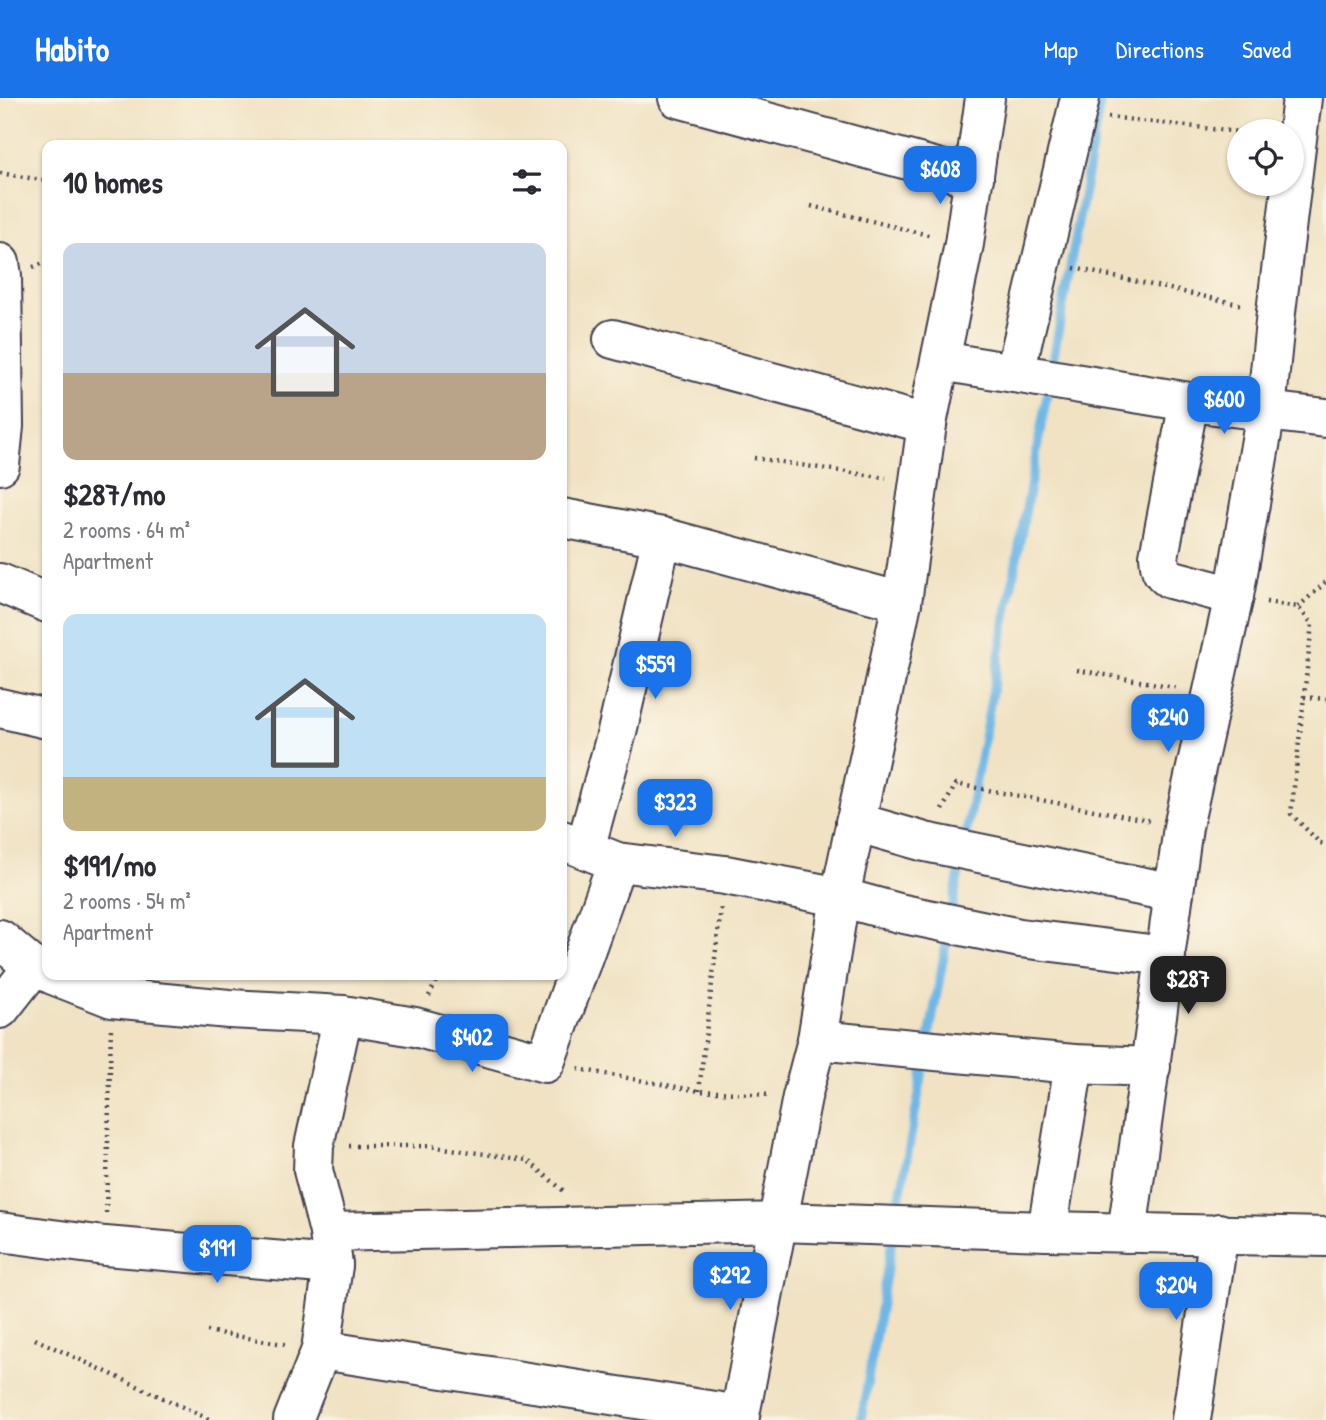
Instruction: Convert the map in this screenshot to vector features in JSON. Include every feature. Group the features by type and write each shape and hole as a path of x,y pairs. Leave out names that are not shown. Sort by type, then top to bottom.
{"street":[{"path":"678,98 974,178"},
{"path":"321,1350 739,1418 802,1097 817,1040 840,897 902,602 927,424 964,244 985,98"},
{"path":"1127,1233 1183,827 1234,596 1266,411 1302,98"},
{"path":"1015,373 1078,106"},
{"path":"0,465 1,272"},
{"path":"613,339 927,424"},
{"path":"941,361 1189,402 1326,418"},
{"path":"1189,402 1159,556 1160,569 1170,579 1234,596"},
{"path":"567,519 662,537 902,602"},
{"path":"567,954 588,850 662,537"},
{"path":"0,583 42,601"},
{"path":"0,708 42,718"},
{"path":"855,822 925,842 1174,893"},
{"path":"588,850 840,897 899,913 1020,937 1166,956"},
{"path":"0,939 42,969"},
{"path":"0,1009 42,974"},
{"path":"67,980 112,998 229,1009 343,1015 415,1027 545,1063 562,980"},
{"path":"293,1420 321,1350 331,1249 313,1170 314,1146 343,1015"},
{"path":"817,1040 1074,1064 1151,1067"},
{"path":"1047,1231 1074,1064"},
{"path":"0,1232 105,1245 331,1249 779,1222 1326,1237"},
{"path":"1191,1420 1219,1234"}],"path":[{"path":"1078,106 1227,130"},
{"path":"0,173 42,180"},
{"path":"810,206 964,244"},
{"path":"1040,261 1276,312"},
{"path":"754,458 918,482"},
{"path":"1326,582 1298,607 1312,624 1292,814 1320,843 1326,844"},
{"path":"1077,670 1211,694"},
{"path":"1304,697 1326,699"},
{"path":"925,842 956,784 1183,827"},
{"path":"699,1091 725,875"},
{"path":"105,1245 112,998"},
{"path":"545,1063 699,1091 802,1097"},
{"path":"314,1146 429,1146 527,1160 567,1193"},
{"path":"206,1331 321,1350"},
{"path":"35,1339 211,1420"}],"waterway":[{"path":"1051,371 1101,98"},
{"path":"965,840 1048,389"},
{"path":"951,915 962,857"},
{"path":"928,1043 948,933"},
{"path":"896,1218 925,1060"},
{"path":"861,1420 893,1235"}]}
